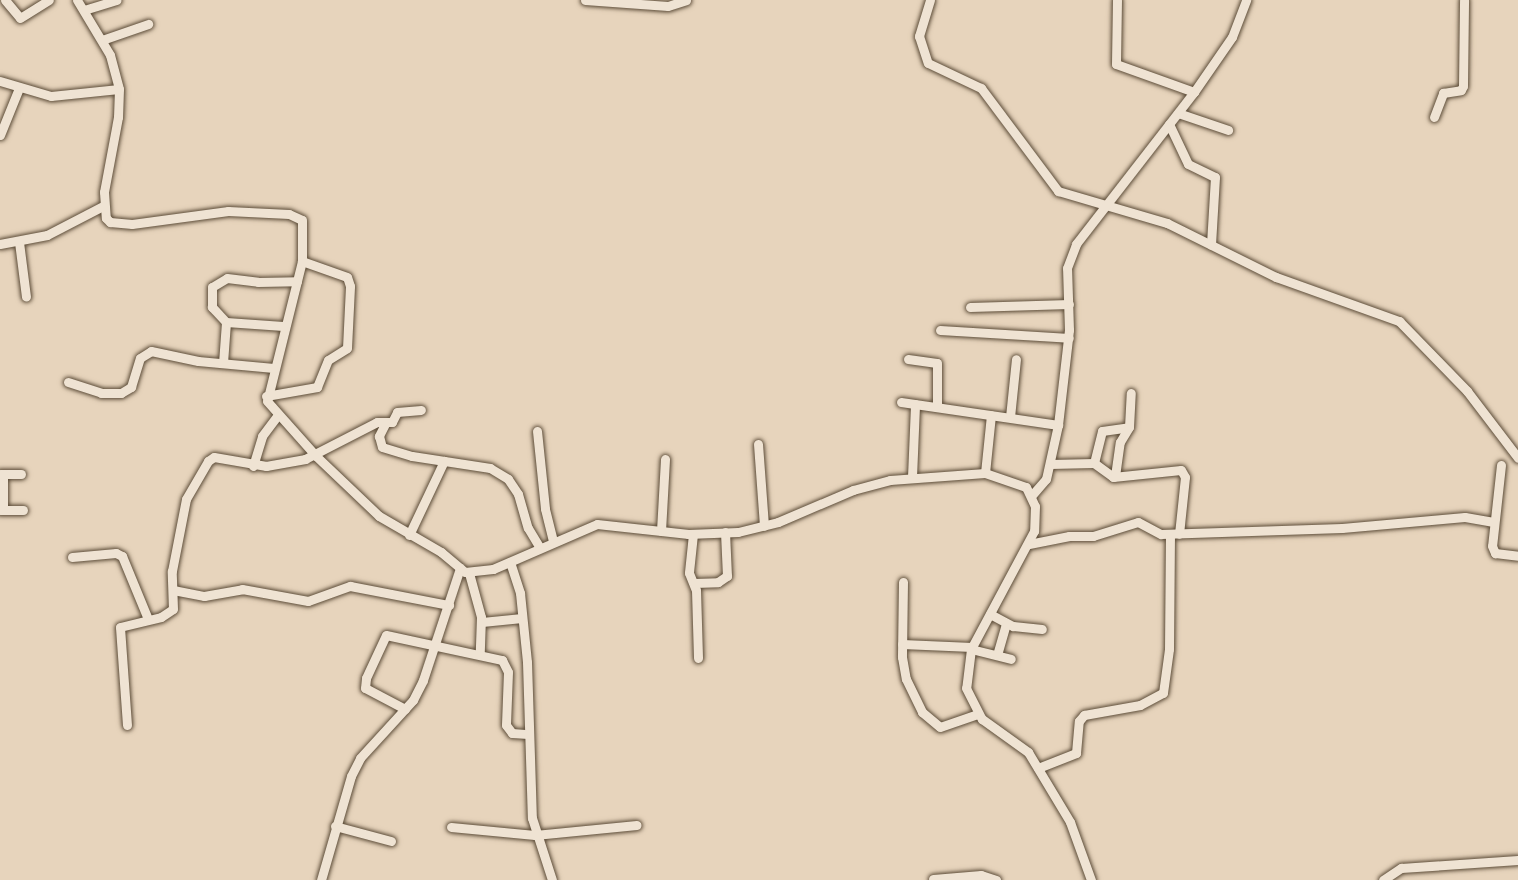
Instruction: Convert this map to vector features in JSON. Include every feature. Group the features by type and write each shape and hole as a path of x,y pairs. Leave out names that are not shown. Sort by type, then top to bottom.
{"street":[{"path":"5,0 20,18 48,0"},
{"path":"77,0 102,40 119,89 103,206 106,218 118,224 228,211 298,216 305,229 302,261 266,396 277,416 379,516 469,573 510,562 588,526 607,523 693,534 725,532 764,526 853,490 912,477 985,473 1021,483 1032,495 1036,517 1029,544 972,648 966,688 977,714 1025,748 1070,822 1091,880"},
{"path":"84,10 116,0"},
{"path":"585,0 668,6 686,0"},
{"path":"930,0 919,36 928,63 981,87 1058,191 1101,210 1167,223 1276,277 1399,321 1467,391 1518,458"},
{"path":"1117,0 1116,64 1194,93"},
{"path":"1032,495 1046,478 1058,425 1068,338 1070,257 1101,210 1194,93 1232,38 1246,0"},
{"path":"1434,117 1443,93 1461,90 1463,86 1464,0"},
{"path":"102,40 148,24"},
{"path":"0,81 51,96 75,96 119,89"},
{"path":"0,135 20,88"},
{"path":"1178,113 1228,130"},
{"path":"1169,124 1188,164 1215,177 1211,245"},
{"path":"0,244 47,235 103,206"},
{"path":"19,242 26,297"},
{"path":"266,396 317,387 328,360 347,348 350,286 347,277 302,261"},
{"path":"283,326 226,322 215,313 210,299 212,287 220,280 297,281"},
{"path":"970,307 1070,304"},
{"path":"223,363 226,322"},
{"path":"940,330 1068,338"},
{"path":"68,382 101,393 121,393 131,387 140,358 151,351 223,363 274,368"},
{"path":"908,359 937,363 937,407"},
{"path":"1010,417 1016,359"},
{"path":"1115,476 1120,442 1129,427 1131,393"},
{"path":"901,402 1058,425"},
{"path":"912,477 915,404"},
{"path":"127,725 120,627 173,609 172,571 186,499 208,461 214,457 253,466 316,456 346,435 392,422 401,410 421,410"},
{"path":"985,473 991,415"},
{"path":"253,466 262,436 277,416"},
{"path":"386,422 379,436 382,447 444,462 490,468 508,479 518,494 528,528 540,548"},
{"path":"1094,463 1100,433 1129,427"},
{"path":"537,431 553,542"},
{"path":"758,444 764,526"},
{"path":"661,531 665,459"},
{"path":"409,535 444,462"},
{"path":"1038,768 1076,753 1079,721 1084,715 1140,705 1163,693 1169,649 1174,534 1183,471 1115,476 1108,475 1094,463 1050,464"},
{"path":"1501,465 1493,551 1518,556"},
{"path":"21,474 1,474 2,510 23,510"},
{"path":"1029,544 1069,536 1094,536 1138,522 1154,532 1174,534 1342,528 1465,518 1494,522"},
{"path":"694,583 718,582 727,576 725,532"},
{"path":"693,534 689,573 694,583 698,658"},
{"path":"72,557 116,553 122,556 148,619"},
{"path":"510,562 517,577 522,618 535,835 552,880"},
{"path":"321,880 334,826 360,758 405,709 423,681 460,568"},
{"path":"469,573 482,622 480,653"},
{"path":"903,582 902,645 906,680 932,723 947,726 977,714"},
{"path":"173,590 204,596 242,589 308,601 350,586 449,605"},
{"path":"990,614 1006,624 1042,629"},
{"path":"482,622 522,618"},
{"path":"997,655 1006,624"},
{"path":"405,709 365,688 381,641 392,634 435,646 496,656 506,665 506,725 512,733 528,734"},
{"path":"902,645 972,648 1011,660"},
{"path":"506,665 526,662"},
{"path":"451,828 535,835 638,825"},
{"path":"334,826 392,841"},
{"path":"1383,880 1401,868 1518,860"},
{"path":"933,879 981,875 996,880"}]}
